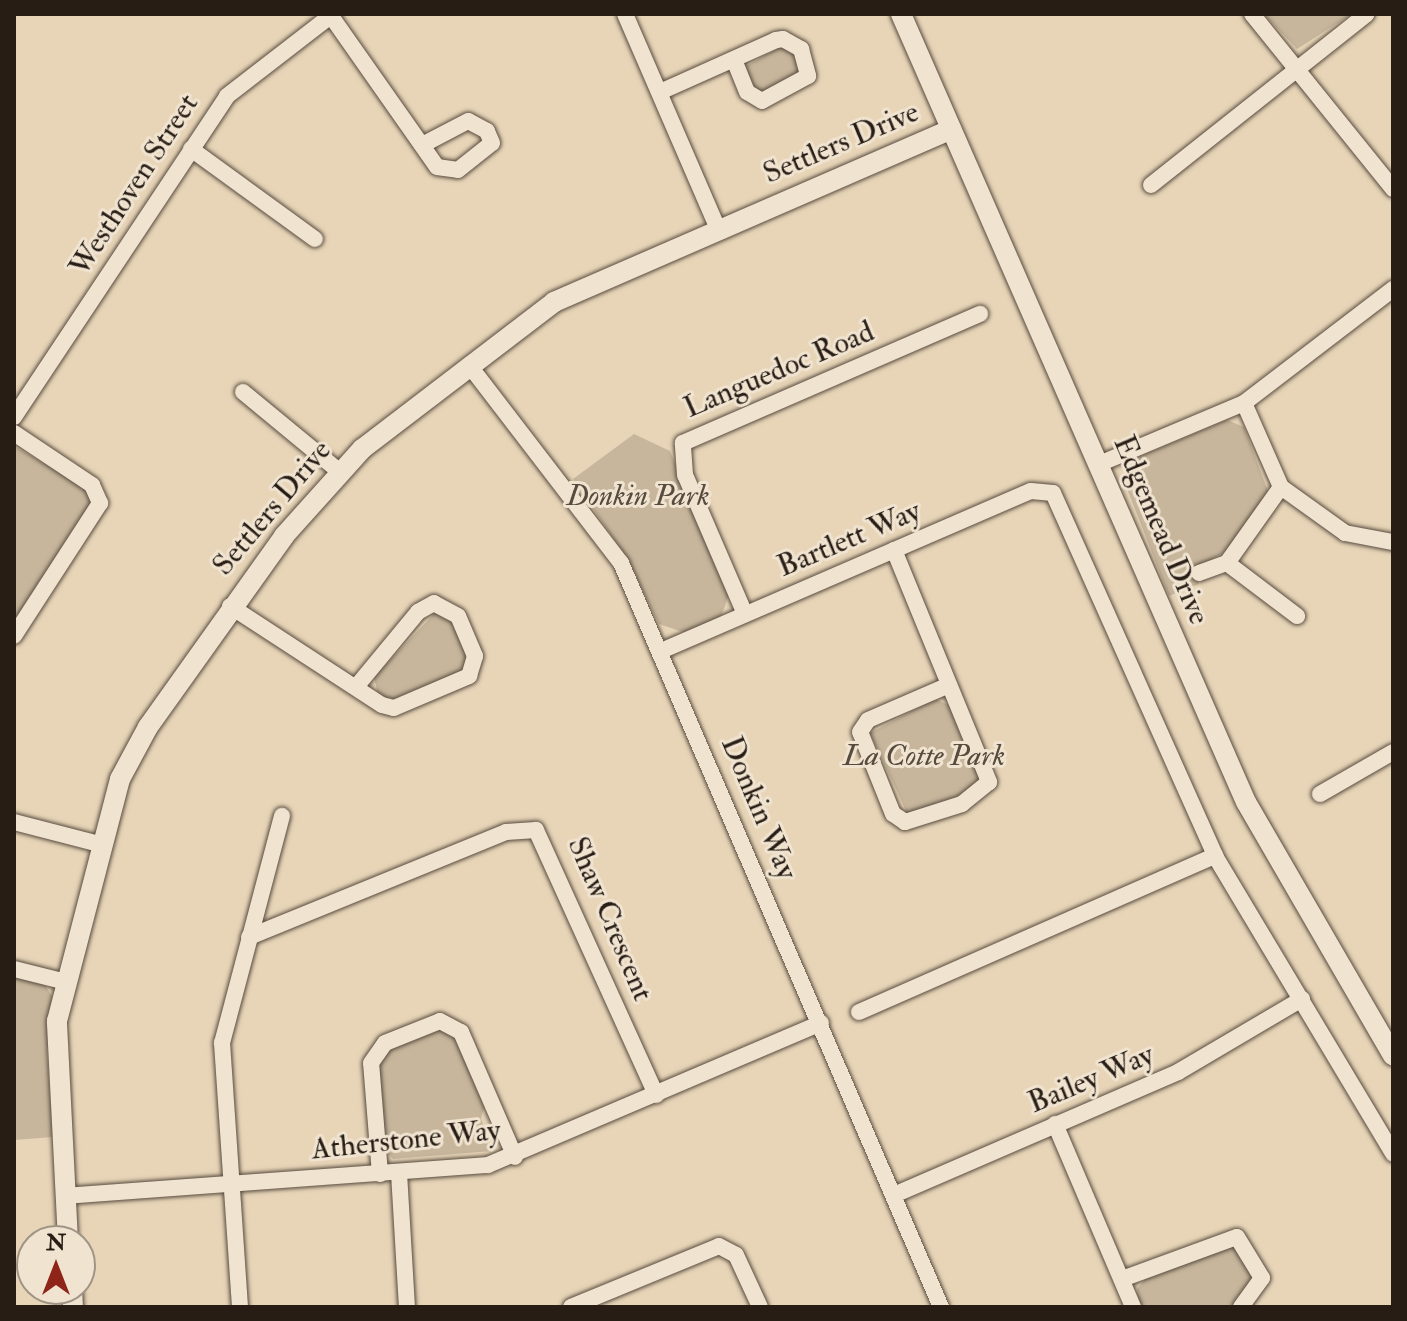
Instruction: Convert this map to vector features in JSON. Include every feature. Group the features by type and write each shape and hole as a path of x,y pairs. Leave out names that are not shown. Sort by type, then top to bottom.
{"street":[{"path":"625,14 718,229"},
{"name":"Edgemead Drive","path":"901,14 1246,802 1393,1056"},
{"path":"1252,14 1393,189"},
{"path":"1151,185 1367,14"},
{"path":"332,15 422,145"},
{"name":"Westhoven Street","path":"14,417 240,80 332,15"},
{"path":"660,92 734,59 789,40 801,49 808,76 762,101 747,92 734,59"},
{"name":"Settlers Drive","path":"67,1225 56,1042 66,982 103,845 135,747 230,606 339,471 469,365 554,302 951,129"},
{"path":"191,149 315,239"},
{"path":"1099,464 1244,403 1393,289"},
{"name":"Languedoc Road","path":"745,614 685,475 683,443 980,314"},
{"name":"Donkin Way","path":"469,365 621,563 941,1307"},
{"path":"243,392 339,471"},
{"path":"1244,403 1281,487 1345,533 1393,542"},
{"path":"14,433 92,485 100,503 14,636"},
{"path":"1199,573 1227,563 1281,487"},
{"name":"Bartlett Way","path":"661,651 1031,491 1059,498 1215,856"},
{"path":"894,550 949,685 988,788 905,822 893,814 860,732 868,720 949,685"},
{"path":"1227,563 1297,616"},
{"path":"230,606 356,687 399,708 469,676 475,656 458,616 428,605 356,687"},
{"path":"1320,794 1393,752"},
{"path":"240,1307 222,1043 282,816"},
{"path":"14,822 103,845"},
{"name":"Shaw Crescent","path":"249,937 506,832 536,830 656,1095"},
{"path":"859,1012 1215,856 1393,1154"},
{"path":"14,969 66,982"},
{"name":"Bailey Way","path":"894,1195 1178,1072 1302,999"},
{"path":"380,1174 371,1063 385,1043 440,1021 461,1032 515,1157"},
{"name":"Atherstone Way","path":"65,1196 399,1173 515,1157 821,1023"},
{"path":"1055,1124 1133,1307"},
{"path":"399,1173 407,1307"},
{"path":"1122,1279 1237,1237 1262,1278 1241,1307"},
{"path":"571,1307 719,1246 736,1255 760,1307"}],"green space":[{"path":"1264,14 1352,14 1297,49"},
{"path":"781,47 794,49 803,71 768,94 752,90 746,66"},
{"path":"1227,420 1244,427 1268,491 1228,550 1193,570 1199,584 1169,596 1122,476 1136,458"},
{"name":"Donkin Park","path":"634,434 670,451 729,594 721,617 686,633 659,624 629,561 573,479"},
{"path":"14,446 85,488 92,506 14,627"},
{"path":"436,612 451,616 470,652 466,670 393,702 378,695 374,677"},
{"name":"La Cotte Park","path":"935,699 953,707 979,778 967,793 908,815 870,733"},
{"path":"14,975 45,985 52,996 47,1052 53,1137 14,1140"},
{"path":"438,1026 452,1028 486,1102 481,1118 492,1151 393,1159 385,1150 377,1066 381,1054"},
{"path":"1234,1245 1255,1279 1233,1307 1139,1307 1137,1289 1146,1278"}]}
